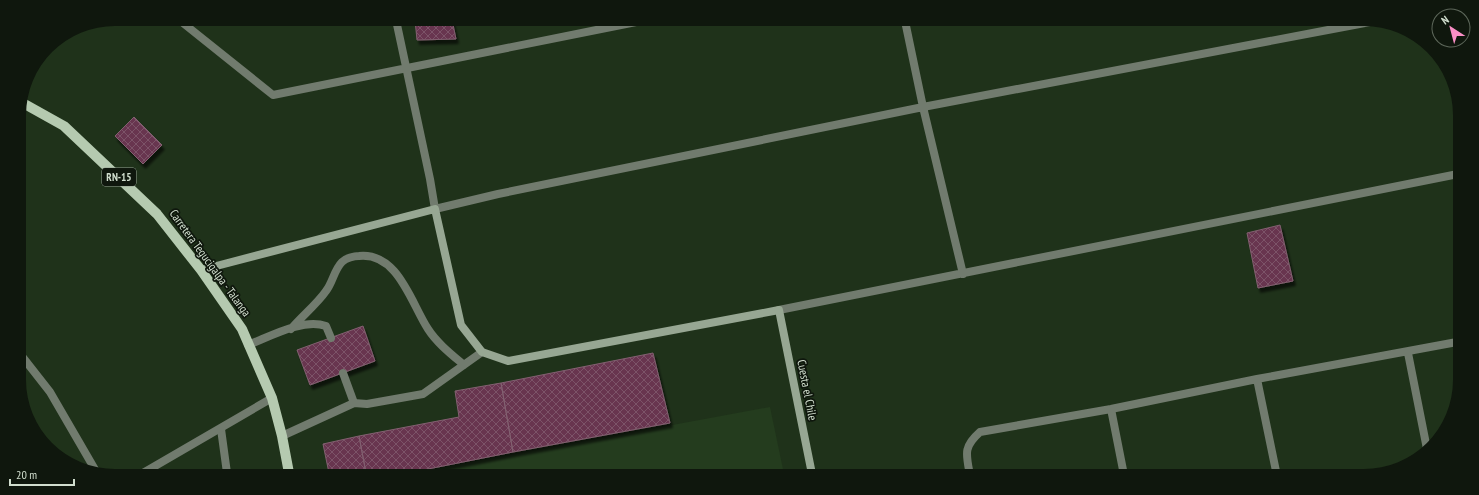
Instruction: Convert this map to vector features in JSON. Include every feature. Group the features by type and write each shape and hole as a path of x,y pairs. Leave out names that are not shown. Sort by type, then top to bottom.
{"main road":[{"name":"Carretera Tegucigalpa - Talanga","path":"27,105 64,126 157,214 201,270 242,330 272,398 282,436 288,469"},
{"path":"201,270 435,209 460,325 482,352 508,361 779,310"},
{"name":"Cuesta el Chile","path":"779,310 811,469"}],"street":[{"path":"187,26 273,95 617,26"},
{"path":"397,26 435,209 498,194 923,107 1349,26"},
{"path":"906,26 923,107 963,274"},
{"path":"779,310 1453,175"},
{"path":"291,329 326,290 336,270 343,261 353,256 368,255 386,264 400,277 428,329 445,350 464,364"},
{"path":"248,345 303,324 316,322 326,326 331,338"},
{"path":"969,469 966,453 970,441 980,432 1111,409 1257,379 1408,353 1453,343"},
{"path":"282,436 354,404 367,404 422,394 482,352"},
{"path":"1408,353 1427,443"},
{"path":"26,361 50,392 93,466"},
{"path":"343,373 354,404"},
{"path":"1257,379 1276,469"},
{"path":"150,469 272,398"},
{"path":"1111,409 1123,469"},
{"path":"221,429 227,469"}],"shaded area":[{"path":"770,407 783,469 435,469"}],"building":[{"path":"416,26 453,26 456,39 417,40"},
{"path":"134,117 162,145 143,164 115,136"},
{"path":"1280,225 1293,281 1258,288 1247,233"},
{"path":"363,326 375,361 310,385 297,350"},
{"path":"653,353 670,423 513,452 501,383"},
{"path":"501,383 513,452 428,469 365,469 359,436 459,417 455,391"},
{"path":"359,436 365,469 328,469 323,444"}]}
